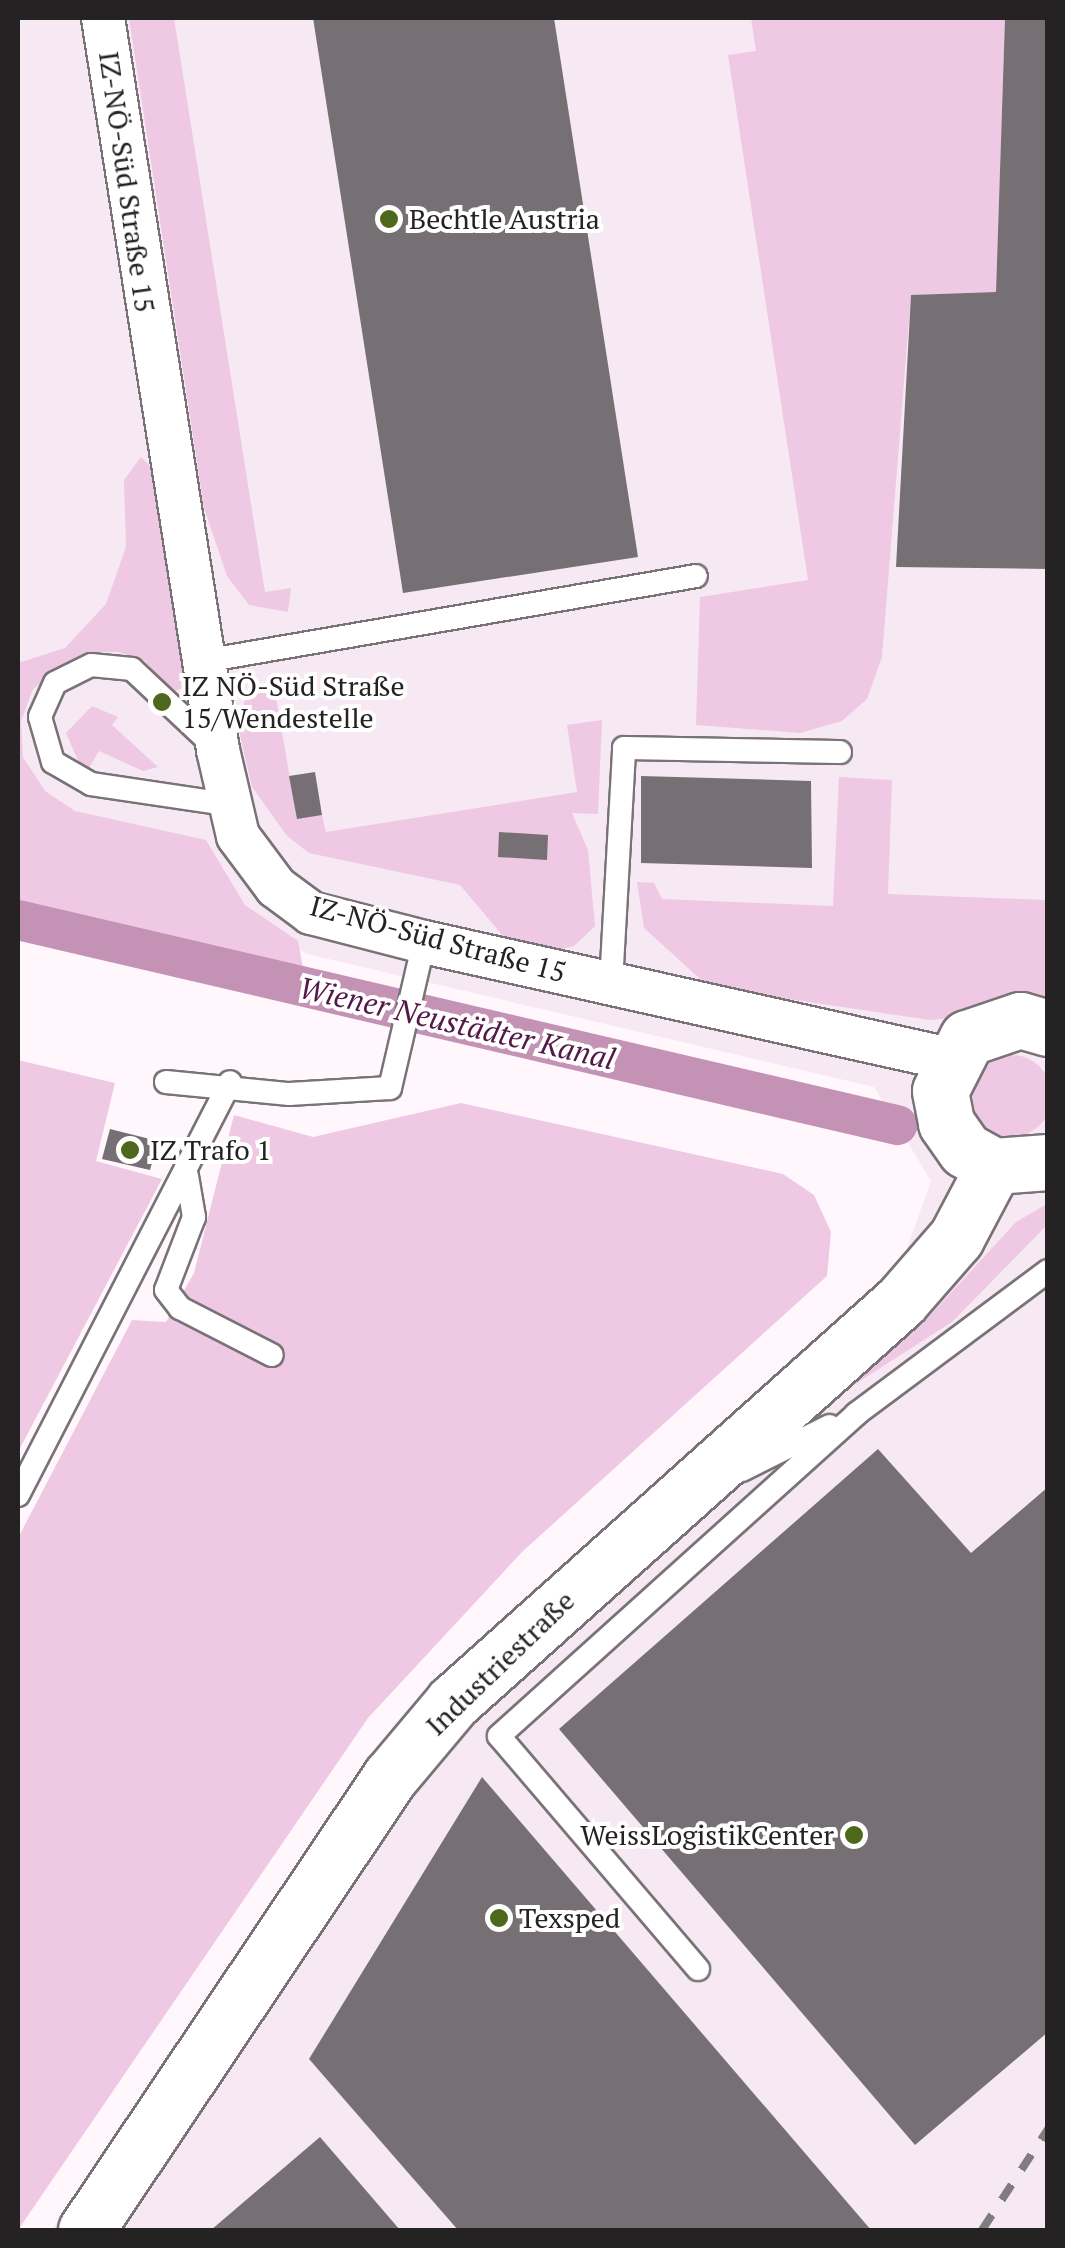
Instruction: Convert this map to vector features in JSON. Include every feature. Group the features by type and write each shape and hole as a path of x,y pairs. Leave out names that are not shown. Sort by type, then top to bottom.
{"street":[{"name":"IZ-NÖ-Süd Straße 15","path":"102,18 218,750 238,836 276,887 311,912 424,942 949,1059"},
{"path":"1048,1028 992,1024 949,1059 940,1091 946,1123 965,1150 994,1166 1048,1162"},
{"name":"Industriestraße","path":"86,2230 390,1777 514,1642 902,1300 956,1238 994,1166"}],"lane":[{"path":"204,661 696,576"},
{"path":"218,750 132,669 91,665 67,677 40,718 53,762 91,784 231,805"},
{"path":"611,984 624,748 840,752"},
{"path":"166,1082 230,1082 289,1094 390,1088 424,942"},
{"path":"18,1495 187,1176 230,1082"},
{"path":"187,1176 194,1216 166,1290 196,1315 272,1356"},
{"path":"698,1970 500,1736 856,1414 1048,1271"},
{"path":"670,1506 856,1414"}],"shaded area":[{"path":"18,18 1047,18 1047,2230 52,2230 314,1842 493,1630 903,1259 931,1181 874,1087 307,954 162,868 18,829"},
{"path":"129,18 174,18 265,592 291,588 288,612 249,605 227,576 204,508"},
{"path":"751,18 1005,18 996,292 911,295 882,657 867,699 842,721 800,733 696,725 700,597 808,580 728,55 756,51"},
{"path":"141,457 152,468 187,686 173,692 144,660 118,652 85,652 33,689 21,721 23,757 45,791 75,811 206,840 245,905 298,941 303,968 18,901 18,663 65,648 106,604 126,547 124,480"},
{"path":"301,680 307,686 275,692 297,818 322,815 326,832 577,792 567,725 602,720 598,814 572,813 588,850 595,926 574,946 547,952 509,943 460,885 309,853 287,836 252,787 237,722 248,693"},
{"path":"92,706 118,717 112,725 158,767 143,771 99,751 89,768 80,765 66,733"},
{"path":"839,777 892,780 888,894 1047,900 1047,1009 930,1020 709,987 644,928 637,882 654,883 662,899 833,906"},
{"path":"1003,1055 1019,1055 1034,1061 1046,1073 1052,1096 1046,1119 1034,1131 1019,1137 1003,1137 988,1131 976,1119 970,1104 970,1088 976,1073 988,1061"},
{"path":"18,1060 115,1083 96,1161 162,1179 18,1452"},
{"path":"461,1103 783,1174 814,1195 831,1232 827,1276 522,1552 368,1718 18,2230 18,1538 132,1320 166,1322 194,1273 234,1115 313,1137"},
{"path":"1047,1204 1047,1225 952,1322 829,1401 924,1322 1016,1222"}],"building":[{"path":"313,18 554,18 638,557 403,593"},
{"path":"1005,18 1048,18 1048,569 896,567 911,295 996,292"},
{"path":"315,772 322,815 297,819 289,776"},
{"path":"641,776 811,781 812,868 641,863"},
{"path":"499,832 548,835 547,860 498,857"},
{"name":"IZ Trafo 1","path":"110,1129 158,1141 150,1170 102,1159"},
{"path":"878,1449 971,1553 1048,1487 1048,2032 915,2145 559,1729"},
{"name":"Texsped","path":"482,1777 871,2230 458,2230 309,2059"},
{"path":"320,2137 400,2230 211,2230"}],"waterway":[{"name":"Wiener Neustädter Kanal","path":"18,920 897,1125"}],"railway":[{"path":"982,2230 1048,2129"}],"place":[{"name":"Bechtle Austria","path":"389,219"},
{"name":"IZ NÖ-Süd Straße 15/Wendestelle","path":"162,702"},
{"name":"IZ Trafo 1","path":"130,1150"},
{"name":"WeissLogistikCenter","path":"854,1835"},
{"name":"Texsped","path":"499,1918"}]}
